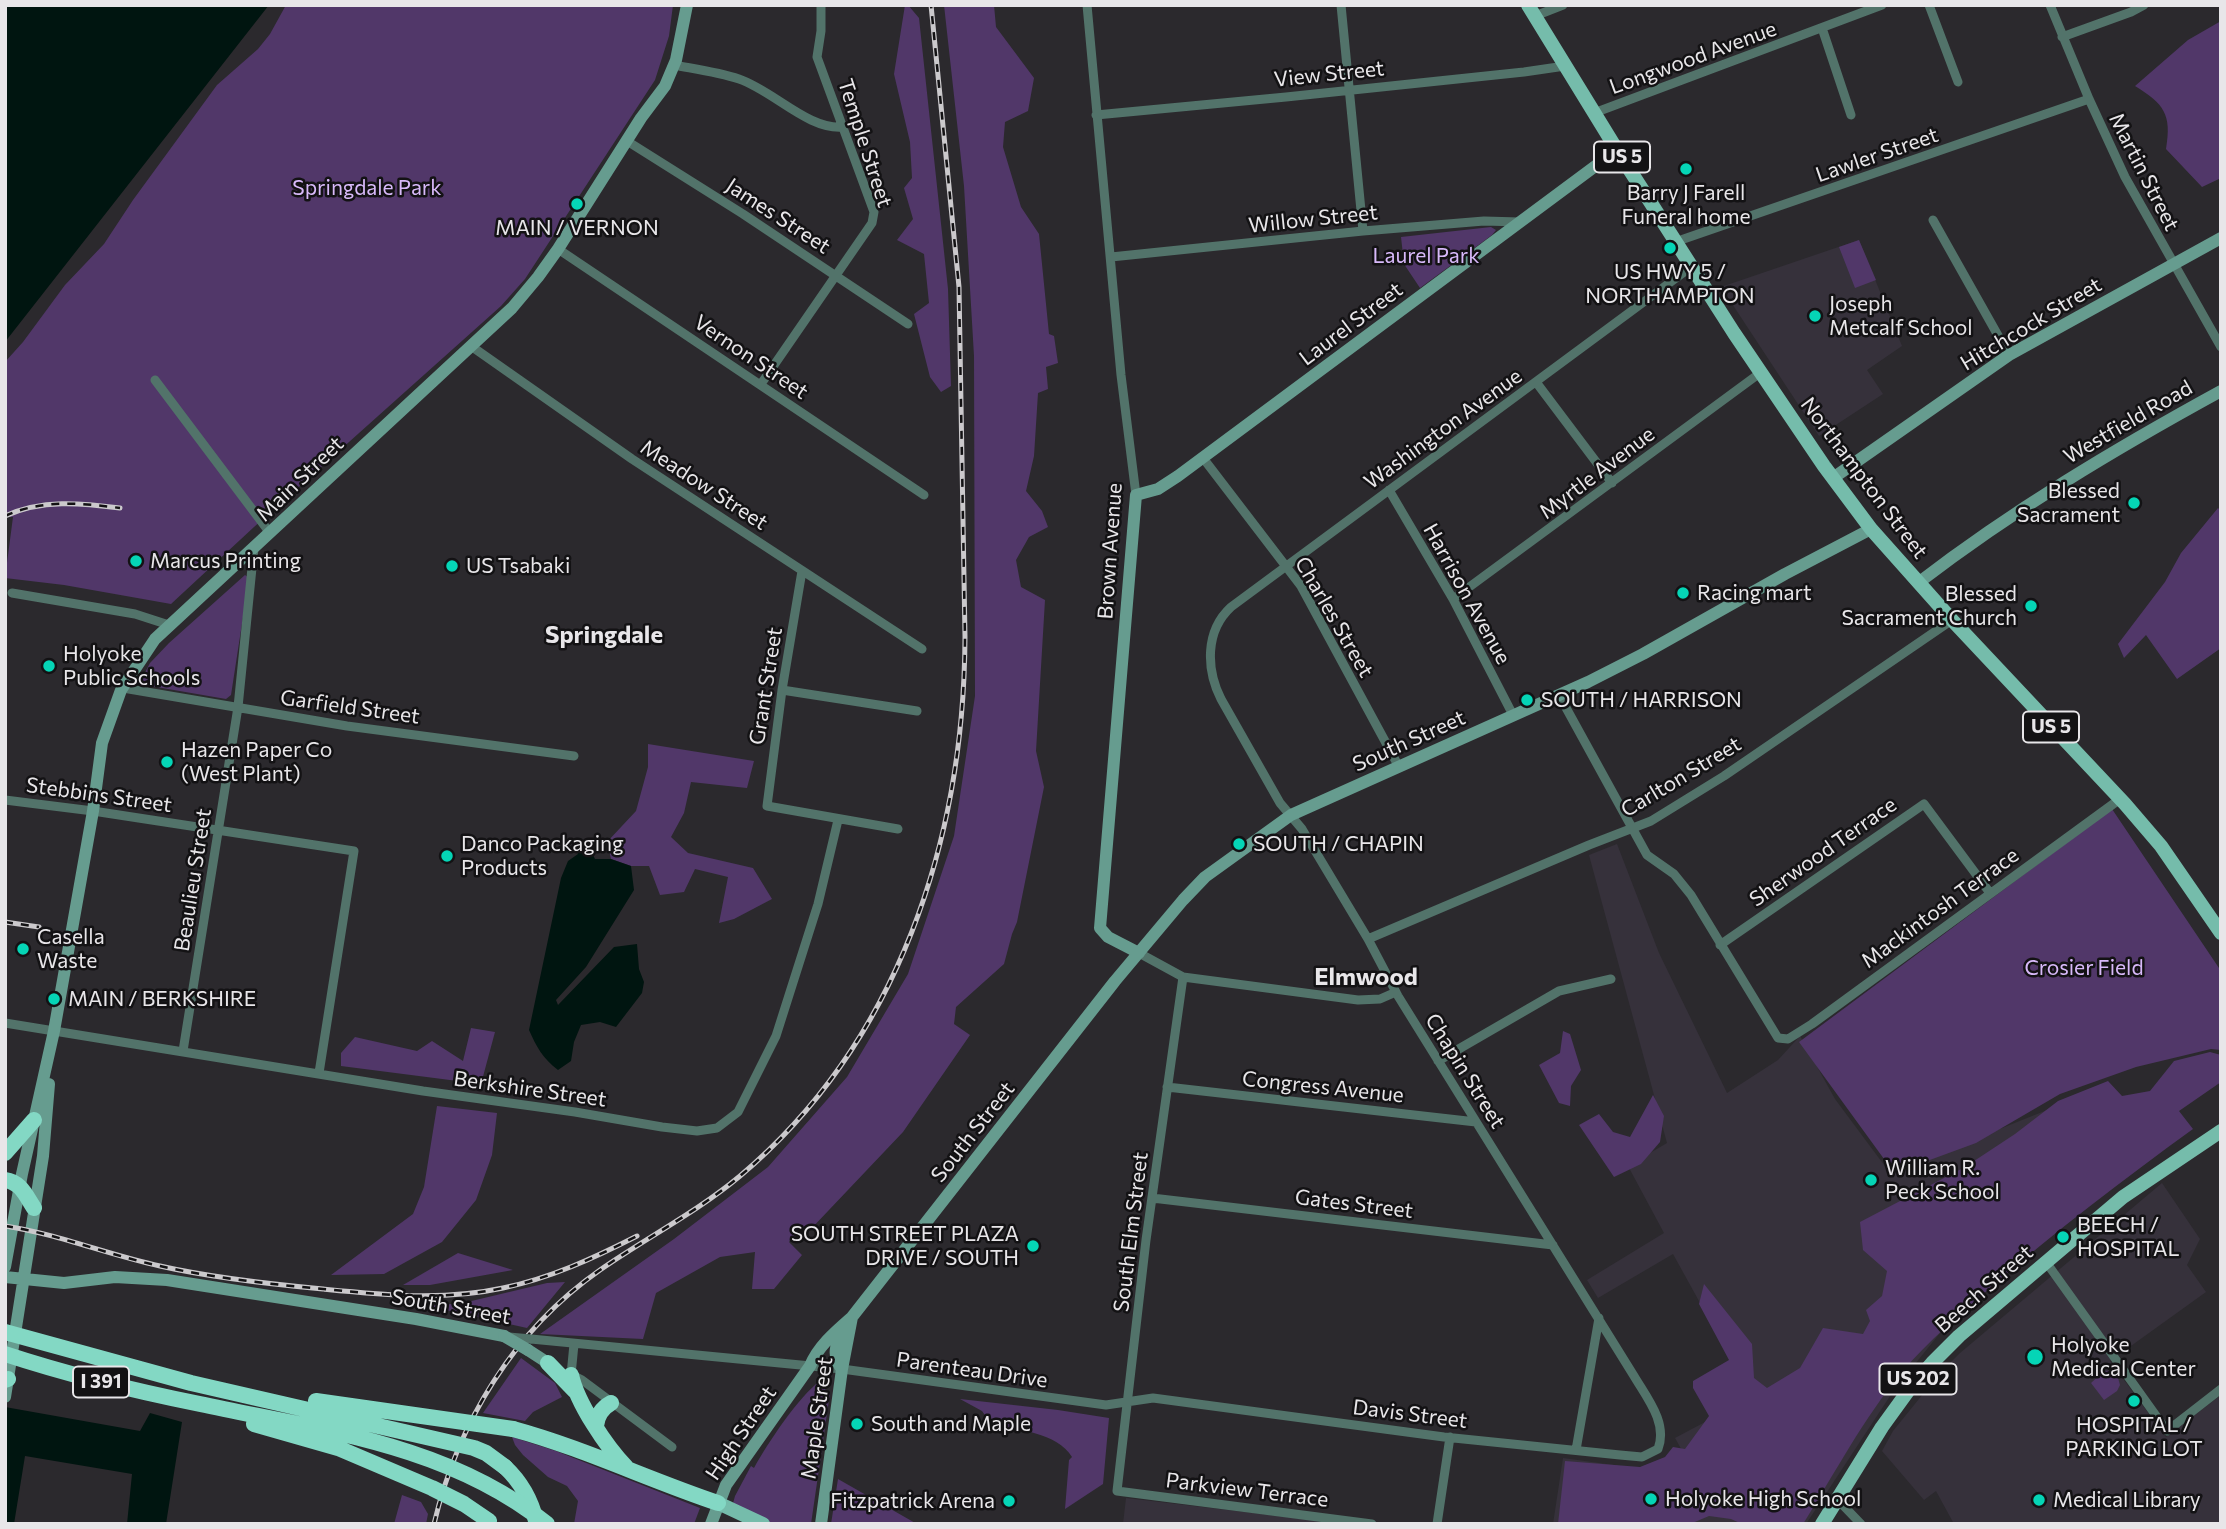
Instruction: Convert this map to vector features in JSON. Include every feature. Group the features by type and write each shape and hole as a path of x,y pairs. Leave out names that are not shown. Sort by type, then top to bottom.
{"highway":[{"path":"5,1153 34,1120"},
{"path":"12,1183 34,1208"},
{"name":"I 391","path":"5,1332 134,1368"},
{"name":"I 391","path":"5,1354 89,1378 199,1404"},
{"path":"548,1363 577,1392"},
{"path":"134,1368 281,1395 513,1429 718,1503"},
{"path":"134,1368 474,1448 505,1466 522,1486 537,1524"},
{"path":"571,1375 596,1426 612,1452 630,1471"},
{"path":"596,1426 604,1407 611,1403"},
{"path":"199,1404 230,1418 338,1448 432,1488 471,1508 490,1522"},
{"path":"199,1404 342,1433 448,1465 497,1489 547,1524"}],"main road":[{"name":"Main Street","path":"5,1267 12,1183 34,1120 54,1031 93,811 102,743 123,688 155,639 169,625 512,308 538,277 665,86 674,65 687,5"},
{"name":"Northampton Street","path":"1531,10 1760,373 1871,529 2161,846 2221,933"},
{"name":"Laurel Street","path":"1136,495 1165,485 1203,458 1617,150"},
{"name":"Hitchcock Street","path":"1833,478 2009,355 2221,238"},
{"name":"Westfield Road","path":"1918,583 2026,505 2088,466 2220,394"},
{"name":"Brown Avenue","path":"1136,495 1100,928 1108,937 1139,953"},
{"name":"South Street","path":"810,1366 814,1356 852,1317 1139,953 1199,883 1290,815 1559,695 1643,654 1769,582 1871,529"},
{"name":"Main Street","path":"5,1397 43,1156 54,1031"},
{"name":"Beech Street","path":"1822,1524 1898,1404 1959,1336 2123,1197 2221,1131"},
{"name":"South Street","path":"5,1277 64,1283 115,1277 144,1278 299,1300 504,1336 530,1345 548,1363"},
{"name":"Maple Street","path":"821,1524 842,1369 835,1362 835,1351 840,1335 852,1317"},
{"name":"High Street","path":"711,1524 726,1485 810,1366"},
{"path":"718,1503 764,1524"}],"street":[{"name":"Temple Street","path":"761,384 872,223 874,212 817,57 821,5"},
{"name":"Brown Avenue","path":"1087,5 1121,375 1136,495"},
{"path":"1341,5 1363,231"},
{"path":"1531,10 1563,5"},
{"name":"Longwood Avenue","path":"1594,113 1882,5"},
{"path":"1929,5 1958,82"},
{"name":"Martin Street","path":"2050,5 2125,177 2172,265 2221,347"},
{"path":"2062,37 2144,5"},
{"path":"1822,28 1851,115"},
{"path":"674,65 739,79 766,90 807,118 830,128 843,127"},
{"name":"View Street","path":"1096,115 1565,66"},
{"name":"Lawler Street","path":"1675,242 2089,99"},
{"name":"James Street","path":"627,141 908,324"},
{"path":"1933,220 2009,355"},
{"name":"Willow Street","path":"1111,257 1363,231 1483,221 1520,222"},
{"name":"Vernon Street","path":"558,249 924,495"},
{"name":"Washington Avenue","path":"1218,621 1241,599 1287,568 1691,267"},
{"name":"Meadow Street","path":"471,346 632,459 922,649"},
{"name":"Myrtle Avenue","path":"1453,599 1760,373"},
{"path":"155,380 270,533"},
{"path":"1536,382 1612,483"},
{"name":"Charles Street","path":"1203,458 1301,586 1399,767"},
{"name":"Harrison Avenue","path":"1389,490 1453,599 1513,715"},
{"name":"Beaulieu Street","path":"183,1051 238,707 254,548"},
{"name":"Grant Street","path":"802,570 782,690 767,806 838,820"},
{"path":"12,593 135,614 169,625"},
{"name":"Carlton Street","path":"1368,939 1651,821 1724,776 1952,620"},
{"name":"Chapin Street","path":"1218,621 1214,631 1211,659 1213,683 1280,803 1302,829 1368,939 1395,992 1599,1318 1659,1422"},
{"name":"Garfield Street","path":"123,688 347,726 574,756"},
{"path":"782,690 916,711"},
{"path":"1559,695 1647,855 1674,874 1691,895 1720,945"},
{"name":"Mackintosh Terrace","path":"1720,945 1779,1038 1788,1039 2120,799"},
{"name":"Stebbins Street","path":"5,800 354,851 319,1073"},
{"name":"Sherwood Terrace","path":"1720,945 1924,804 1990,893"},
{"path":"838,820 898,829"},
{"name":"Berkshire Street","path":"5,1023 662,1127 697,1131 717,1128 738,1112 776,1036 818,904 838,820"},
{"path":"1139,953 1183,977 1359,1000 1380,999 1395,992"},
{"name":"South Elm Street","path":"1117,1491 1152,1198 1183,977"},
{"path":"1438,1061 1559,991 1611,979"},
{"name":"Congress Avenue","path":"1167,1087 1476,1122"},
{"name":"Gates Street","path":"1152,1198 1553,1245"},
{"path":"2046,1262 2167,1431 2221,1389"},
{"path":"1576,1450 1599,1318"},
{"path":"571,1375 574,1344"},
{"name":"South Street","path":"530,1345 574,1344 810,1366"},
{"path":"548,1363 582,1380 672,1447"},
{"name":"Parenteau Drive","path":"810,1366 1106,1405 1129,1401"},
{"name":"Davis Street","path":"1129,1401 1153,1398 1450,1437 1642,1457 1658,1448 1663,1436 1659,1422"},
{"path":"1437,1524 1450,1437"},
{"name":"Parkview Terrace","path":"1117,1491 1372,1524"},
{"path":"1838,1499 1861,1524"}],"shaded area":[{"path":"5,5 269,5 5,342"},
{"name":"Joseph Metcalf School","path":"1859,240 1902,346 1867,370 1883,394 1819,436 1721,287"},
{"path":"582,844 591,851 595,859 611,859 631,866 634,890 586,967 556,1000 558,1005 614,947 637,944 639,969 644,982 642,993 616,1027 600,1022 581,1025 574,1042 571,1061 558,1070 540,1052 529,1030 561,878 568,861 578,854 574,847"},
{"name":"William R. Peck School","path":"1617,844 1659,953 1727,1093 1778,1060 1800,1036 1835,1099 1890,1173 2072,1100 1961,1307 1894,1390 1806,1524 1553,1524 1563,1458 1686,1475 1688,1461 1675,1438 1752,1397 1673,1254 1598,1298 1587,1280 1664,1233 1628,1166 1667,1143 1589,855"},
{"name":"Holyoke Medical Center","path":"2162,1183 2200,1239 2187,1265 2206,1292 2110,1361 2166,1437 2221,1395 2221,1524 1954,1524 1936,1491 1924,1500 1882,1451 1893,1431 1940,1373 1960,1353"},
{"path":"5,1407 140,1431 150,1413 182,1422 166,1524 127,1524 132,1474 25,1456 14,1524 5,1524"},
{"path":"1126,1498 1346,1524 1123,1524"}],"green space":[{"name":"Springdale Park","path":"286,5 673,5 669,36 655,80 525,279 501,306 171,604 64,585 5,578 13,517 5,517 5,362 65,285 104,244 217,85 258,49 270,34"},
{"path":"905,5 919,18 948,289 951,386 941,392 930,377 914,314 929,303 924,254 897,240 913,219 904,188 912,178 910,142 894,74"},
{"path":"944,5 994,5 996,27 1034,78 1028,111 1005,122 1003,147 1021,207 1039,234 1049,334 1054,336 1058,363 1046,367 1048,389 1038,393 1034,456 1026,491 1042,511 1048,527 1029,537 1016,560 1021,587 1045,600 1036,751 1044,787 1017,922 1004,964 956,1007 954,1024 970,1035 903,1132 810,1230 799,1230 789,1242 802,1255 774,1289 752,1289 755,1252 720,1257 656,1293 643,1339 540,1334 674,1239 768,1167 847,1077 908,974 954,836 975,696 974,356 964,186"},
{"path":"2221,21 2221,178 2202,187 2166,149 2168,127 2164,111 2135,86 2188,40"},
{"name":"Laurel Park","path":"1491,227 1496,230 1492,235 1420,288 1404,264 1401,237"},
{"path":"1859,240 1876,280 1855,288 1839,247"},
{"path":"2218,508 2221,511 2221,648 2177,679 2146,635 2124,658 2118,644 2165,582 2181,553"},
{"path":"245,575 249,578 231,695 226,699 139,684 150,663 169,643"},
{"path":"648,744 754,761 747,788 691,782 684,813 671,837 688,853 753,868 772,899 734,919 719,923 728,877 695,869 684,892 660,895 649,866 631,866 611,859 607,842 636,811 648,767"},
{"name":"Crosier Field","path":"2112,809 2221,971 2221,1050 2211,1049 2136,1067 2060,1094 1976,1143 1927,1161 1892,1170 1799,1042"},
{"path":"471,1028 495,1032 481,1084 341,1066 341,1053 355,1037 417,1051 432,1041 463,1061"},
{"path":"1563,1031 1570,1034 1581,1070 1571,1086 1570,1106 1559,1103 1539,1065 1560,1053"},
{"path":"2210,1052 2221,1055 2221,1082 2179,1111 2193,1129 2040,1246 1923,1349 1875,1408 1803,1524 1742,1524 1731,1519 1709,1516 1690,1524 1558,1524 1565,1461 1640,1467 1665,1457 1673,1447 1685,1449 1709,1416 1693,1388 1693,1381 1729,1360 1699,1304 1704,1284 1752,1344 1754,1378 1767,1388 1800,1368 1823,1328 1863,1334 1870,1321 1866,1310 1882,1296 1887,1271 1863,1250 1860,1222 1965,1167 2058,1101 2108,1081 2122,1096 2150,1091 2174,1061"},
{"path":"1653,1095 1664,1116 1660,1142 1641,1164 1614,1177 1579,1125 1599,1114 1613,1132 1630,1137"},
{"path":"437,1106 497,1113 492,1155 476,1200 442,1242 384,1274 331,1275 413,1214 424,1187"},
{"path":"458,1253 513,1270 430,1285 403,1285"},
{"path":"565,1282 527,1328 428,1306 463,1303 547,1283"},
{"path":"521,1358 555,1383 562,1397 533,1412 525,1421 483,1413"},
{"path":"2108,1371 2117,1374 2120,1385 2117,1391 2104,1400 2091,1383"},
{"path":"821,1380 826,1382 825,1392 830,1393 811,1524 773,1524 732,1507 751,1466 754,1468 793,1409"},
{"path":"960,1399 1109,1418 1103,1484 1065,1509 1069,1460 1072,1457 1065,1449 1057,1442 1036,1433 991,1424 982,1411"},
{"path":"512,1437 556,1451 700,1508 694,1524 574,1524 578,1501 567,1486 548,1477 523,1455"},
{"path":"838,1479 917,1524 831,1524"},
{"path":"402,1495 421,1502 428,1514 426,1524 394,1524"}],"railway":[{"path":"434,1524 444,1486 474,1415 516,1350 569,1294 600,1270 740,1176 795,1123 842,1064 881,1000 912,932 935,861 952,788 962,713 965,637 959,287 931,5"},
{"path":"5,516 47,505 76,504 120,508"},
{"path":"5,922 39,927"},
{"path":"5,1226 200,1274 303,1287 413,1296 481,1292 521,1284 572,1266 637,1236"}],"place":[{"name":"Barry J Farell Funeral home","path":"1686,169"},
{"name":"MAIN / VERNON","path":"577,204"},
{"name":"US HWY 5 / NORTHAMPTON","path":"1670,248"},
{"name":"Joseph Metcalf School","path":"1815,316"},
{"name":"Blessed Sacrament","path":"2134,503"},
{"name":"Marcus Printing","path":"136,561"},
{"name":"US Tsabaki","path":"452,566"},
{"name":"Racing mart","path":"1683,593"},
{"name":"Blessed Sacrament Church","path":"2031,606"},
{"name":"Holyoke Public Schools","path":"49,666"},
{"name":"SOUTH / HARRISON","path":"1527,700"},
{"name":"Hazen Paper Co (West Plant)","path":"167,762"},
{"name":"SOUTH / CHAPIN","path":"1239,844"},
{"name":"Danco Packaging Products","path":"447,856"},
{"name":"Casella Waste","path":"23,949"},
{"name":"MAIN / BERKSHIRE","path":"54,999"},
{"name":"William R. Peck School","path":"1871,1180"},
{"name":"BEECH / HOSPITAL","path":"2063,1237"},
{"name":"SOUTH STREET PLAZA DRIVE / SOUTH","path":"1033,1246"},
{"name":"Holyoke Medical Center","path":"2035,1357"},
{"name":"HOSPITAL / PARKING LOT","path":"2134,1401"},
{"name":"South and Maple","path":"857,1424"},
{"name":"Holyoke High School","path":"1651,1499"},
{"name":"Medical Library","path":"2039,1500"},
{"name":"Fitzpatrick Arena","path":"1009,1501"}],"district":[{"name":"Springdale","path":"604,635"},
{"name":"Elmwood","path":"1366,977"}]}
